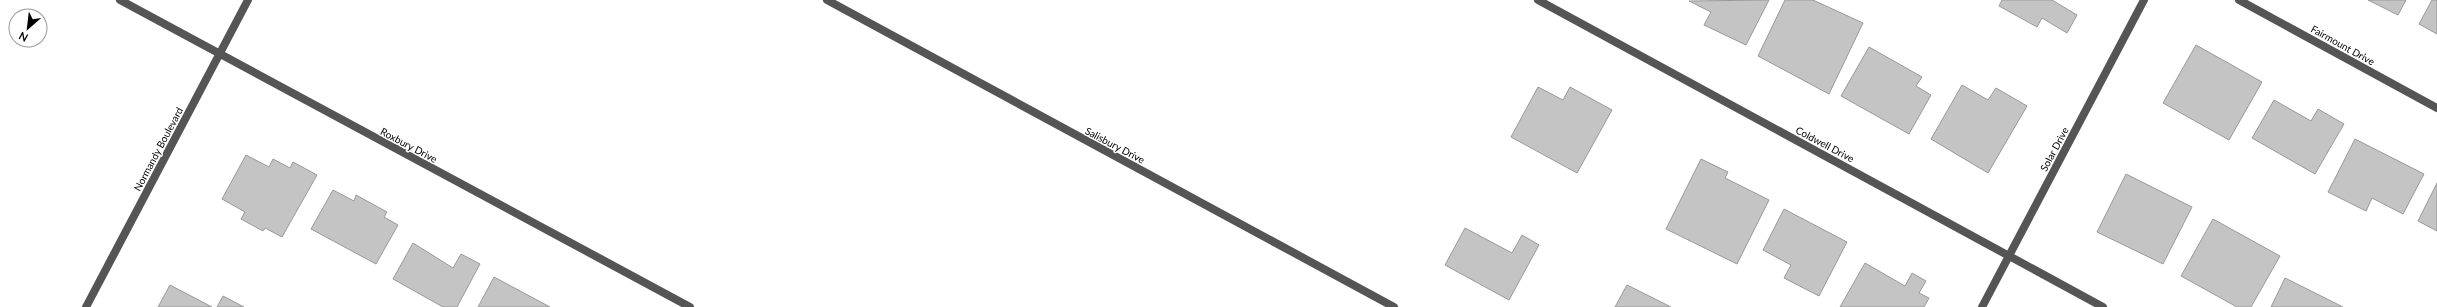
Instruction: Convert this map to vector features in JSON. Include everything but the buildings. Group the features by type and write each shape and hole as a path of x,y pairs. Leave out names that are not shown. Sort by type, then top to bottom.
{"street":[{"name":"Roxbury Drive","path":"120,0 690,307"},
{"name":"Normandy Boulevard","path":"86,307 248,0"},
{"name":"Salisbury Drive","path":"827,0 1394,307"},
{"name":"Coldwell Drive","path":"1538,0 2103,307"},
{"name":"Solar Drive","path":"1982,307 2144,0"},
{"name":"Fairmount Drive","path":"2239,0 2437,108"}]}
